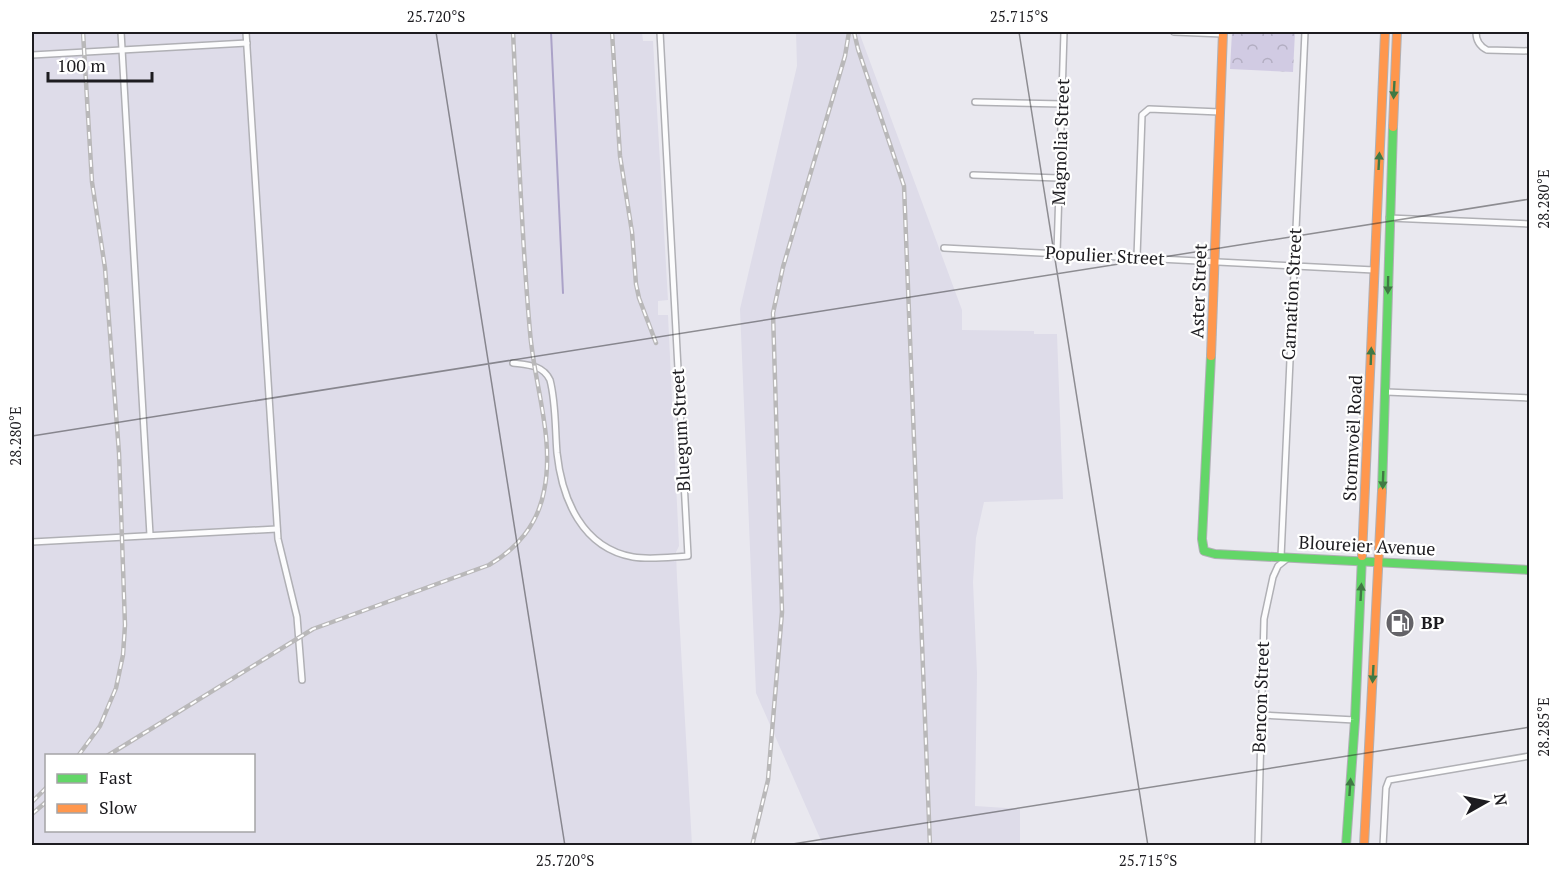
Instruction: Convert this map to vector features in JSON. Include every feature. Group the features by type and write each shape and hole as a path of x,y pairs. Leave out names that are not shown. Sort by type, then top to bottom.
{"main road":[{"name":"Stormvoël Road","path":"1346,846 1355,720 1385,32"},
{"name":"Stormvoël Road","path":"1364,846 1386,392 1389,218 1397,32"},
{"name":"Aster Street","path":"1204,551 1202,539 1216,261 1223,33"},
{"name":"Bloureier Avenue","path":"1204,551 1215,554 1530,570"}],"street":[{"path":"121,32 150,535"},
{"path":"246,32 277,529 297,617 302,680"},
{"name":"Bluegum Street","path":"513,363 535,366 548,375 552,387 561,479 570,507 584,529 600,543 631,556 688,556 660,32"},
{"name":"Magnolia Street","path":"1057,254 1064,32"},
{"path":"1174,32 1223,33"},
{"name":"Carnation Street","path":"1285,557 1293,267 1305,32"},
{"path":"1476,32 1478,43 1487,50 1530,51"},
{"path":"32,55 247,43"},
{"path":"975,102 1063,104"},
{"path":"1137,257 1142,115 1149,109 1220,112"},
{"path":"973,175 1059,178"},
{"path":"1389,218 1530,224"},
{"name":"Populier Street","path":"944,248 1374,270"},
{"path":"1386,392 1530,398"},
{"path":"32,542 277,529"},
{"name":"Bencon Street","path":"1258,846 1264,619 1273,577 1285,557"},
{"path":"1261,716 1355,720"},
{"path":"1383,846 1386,788 1388,782 1393,778 1530,756"}],"shaded area":[{"path":"32,32 642,32 643,41 653,41 668,300 658,301 658,315 668,315 679,546 676,552 677,578 692,845 32,845"},
{"path":"796,32 859,32 962,310 962,330 1034,331 1034,334 1057,334 1063,499 984,502 976,538 973,582 977,673 975,806 1020,809 1020,845 823,845 756,693 740,309 797,66"}],"green space":[{"path":"1232,32 1295,32 1293,72 1230,69"}],"waterway":[{"path":"551,32 563,293"}],"railway":[{"path":"79,754 100,726 116,688 123,655 125,625 119,453 105,268 92,182 83,32"},
{"path":"110,754 313,629 489,565 509,551 531,525 544,491 547,452 543,412 532,352 527,294 513,32"},
{"path":"612,32 620,156 632,232 636,284 656,343"},
{"path":"752,846 768,780 782,612 773,313 783,267 845,56 849,32"},
{"path":"854,32 904,186 930,846"},
{"path":"32,802 45,789"},
{"path":"32,814 45,803"}],"traffic: fast":[{"path":"1382,491 1393,127"},
{"path":"1211,356 1202,539 1204,551 1215,554 1530,570"},
{"path":"1346,846 1355,720 1362,556"}],"traffic: slow":[{"path":"1211,356 1223,32"},
{"path":"1362,556 1385,32"},
{"path":"1393,127 1397,32"},
{"path":"1364,846 1382,491"}],"place":[{"name":"BP","path":"1400,623"}]}
